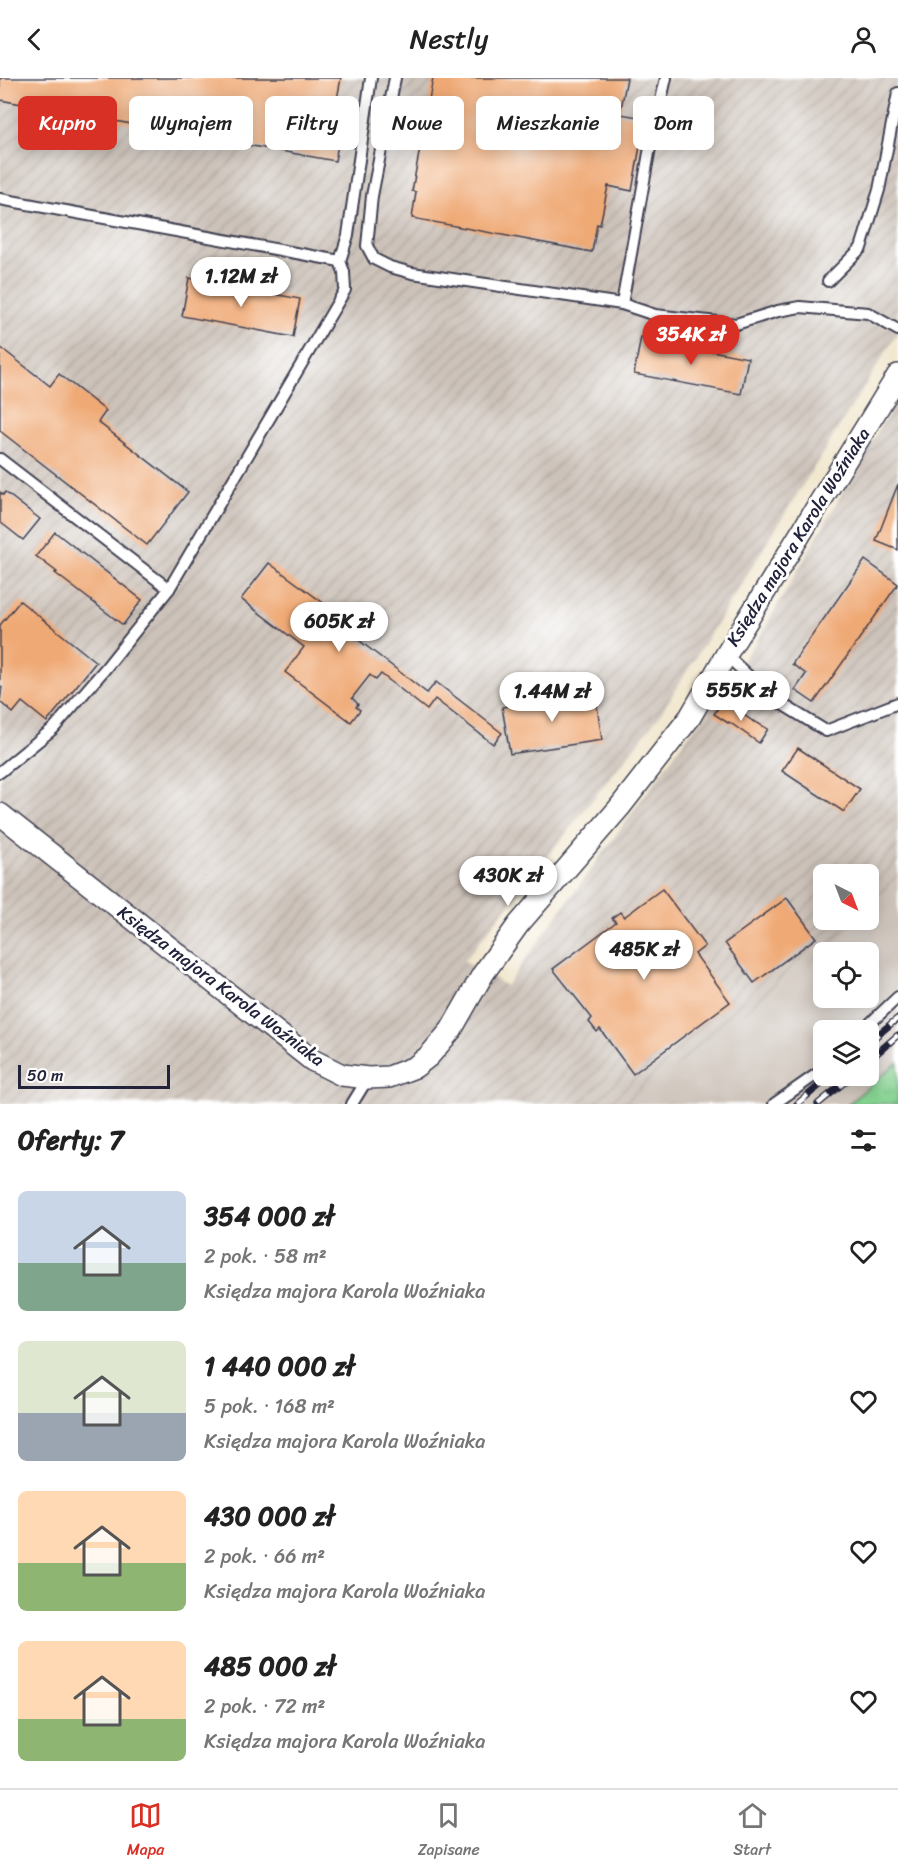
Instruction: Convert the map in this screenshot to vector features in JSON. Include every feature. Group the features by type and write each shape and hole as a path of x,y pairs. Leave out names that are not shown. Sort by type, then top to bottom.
{"street":[{"name":"Księdza majora Karola Woźniaka","path":"0,814 312,1060 342,1075 368,1078 389,1077 415,1067 429,1056 451,1030 483,974 518,925 619,808 690,717 898,375"}],"lane":[{"path":"0,772 54,728 169,589 345,290 344,272 340,261 348,235 371,78"},
{"path":"395,78 371,206 367,246 374,259 390,267 412,273 622,304 655,315 736,324 800,307 868,313 898,330"},
{"path":"622,304 649,153 666,78"},
{"path":"828,281 861,248 879,190 898,93"},
{"path":"0,199 340,261"},
{"path":"0,459 169,589"},
{"path":"726,655 772,698 826,732 898,703"},
{"path":"874,1020 898,997"},
{"path":"774,1104 813,1076"},
{"path":"352,1104 368,1078"}],"shaded area":[{"path":"0,78 898,78 898,332 659,716 464,961 506,986 757,641 898,396 898,875 879,903 879,864 813,864 813,930 852,930 837,942 813,942 813,961 629,1104 0,1104"},
{"path":"898,875 898,1104 629,1104 813,961 813,1008 879,1008 879,942 837,942 852,930 879,930 879,903"}],"green space":[{"path":"898,1062 898,1104 848,1104 869,1086 879,1086 879,1078"}],"building":[{"path":"0,78 341,78 338,96 265,96 265,148 253,146 253,96 129,96 129,123 117,121 117,96 18,96 18,103 0,100"},
{"path":"433,78 627,78 621,109 621,96 476,96 476,150 621,150 621,114 633,116 633,150 639,150 632,191 608,186 592,252 412,218 416,192 412,191 420,150 464,150 464,96 430,96"},
{"path":"275,150 337,150 335,161"},
{"path":"189,278 300,299 293,337 182,316"},
{"path":"641,337 748,358 741,394 634,374"},
{"path":"0,347 50,386 59,374 106,411 98,422 188,492 147,545 0,431"},
{"path":"898,484 898,550 876,541"},
{"path":"0,492 3,495 5,492 40,519 23,540 0,522"},
{"path":"55,532 142,600 123,625 36,556"},
{"path":"865,560 898,584 814,703 795,690 806,674 792,664"},
{"path":"269,563 330,608 325,614 427,693 436,682 502,733 493,744 435,699 427,710 381,674 376,680 370,675 352,698 360,710 351,722 285,672 304,647 241,599"},
{"path":"20,601 96,662 47,722 22,702 13,713 0,702 2,687 0,686 0,625"},
{"path":"595,692 602,740 510,754 502,707"},
{"path":"723,700 768,729 759,743 714,714"},
{"path":"798,748 860,789 844,812 782,771"},
{"path":"662,889 705,946 695,954 730,1002 633,1074 600,1029 597,1032 589,1022 592,1018 553,969 616,922 612,918 620,912 624,917"},
{"path":"787,898 816,938 754,983 725,943"}],"railway":[{"path":"879,1034 898,1018"},
{"path":"879,1051 898,1035"},
{"path":"797,1104 819,1086"},
{"path":"818,1104 840,1086"}]}
